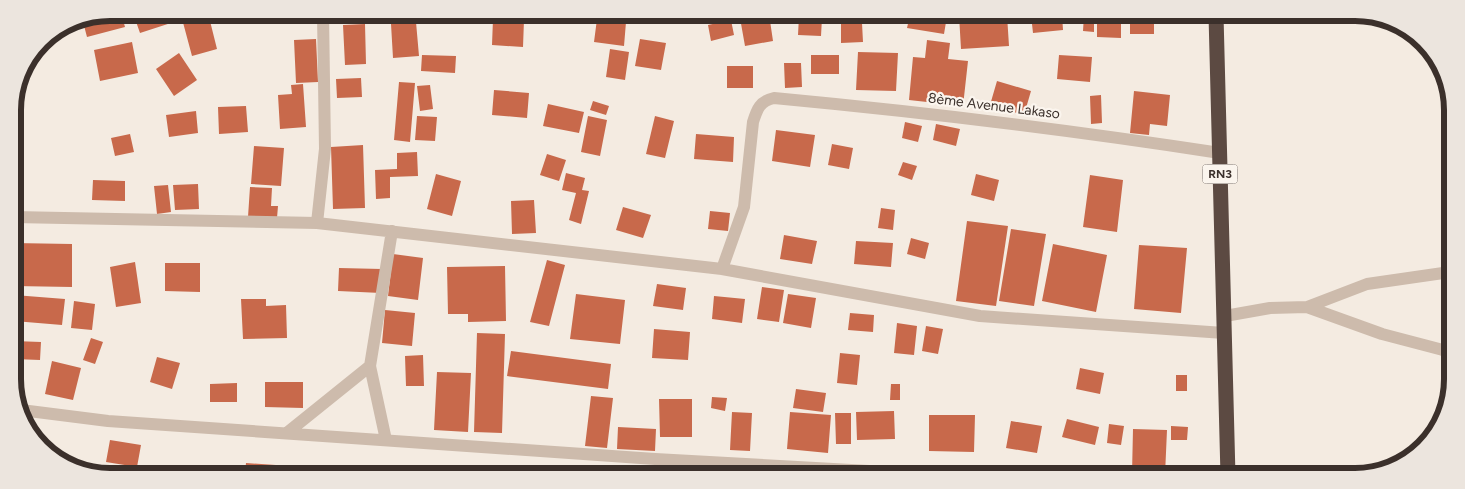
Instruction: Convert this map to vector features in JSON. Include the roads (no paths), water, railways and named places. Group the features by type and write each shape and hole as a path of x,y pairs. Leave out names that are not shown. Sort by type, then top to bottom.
{"highway":[{"name":"RN3","path":"1216,21 1228,468"}],"street":[{"path":"317,223 325,149 324,21"},
{"name":"8ème Avenue Lakaso","path":"722,269 744,207 753,122 757,109 764,100 774,98 905,110 1058,129 1220,153"},
{"path":"21,218 317,223 722,269 980,316 1224,333"},
{"path":"386,440 370,366 392,232"},
{"path":"1225,316 1270,308 1307,307 1368,284 1444,273"},
{"path":"1307,307 1382,334 1444,351"},
{"path":"288,432 370,366"},
{"path":"27,411 108,421 288,432 655,459 816,468"}]}
